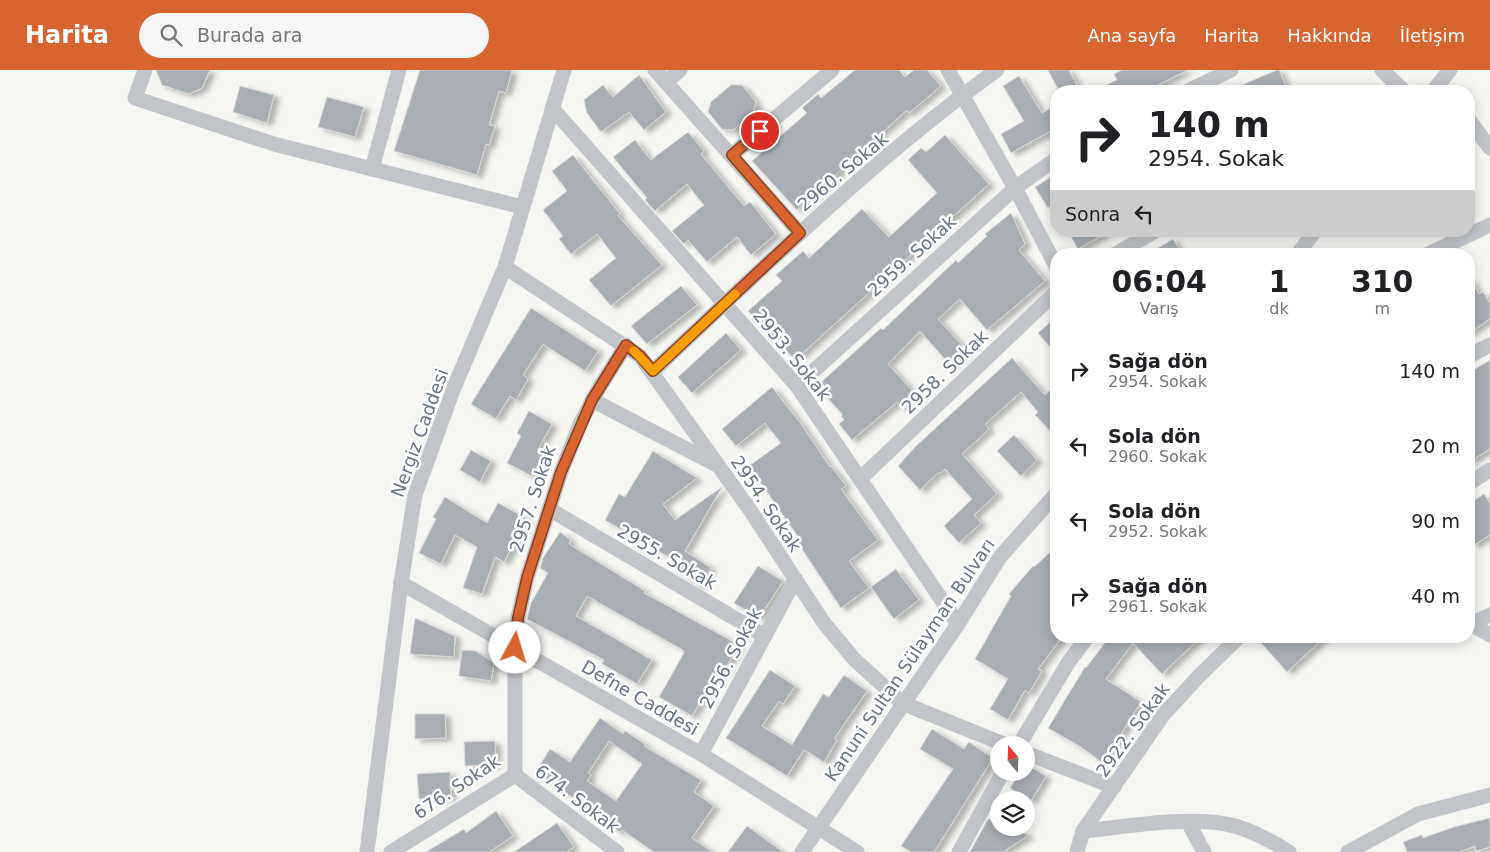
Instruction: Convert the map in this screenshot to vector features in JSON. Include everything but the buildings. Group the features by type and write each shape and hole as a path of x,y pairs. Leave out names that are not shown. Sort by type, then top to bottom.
{"street":[{"path":"145,70 135,98 274,144 522,207"},
{"name":"Nergiz Caddesi","path":"367,852 400,583 410,517 424,468 505,268 564,70"},
{"path":"655,70 800,233"},
{"path":"666,82 680,70"},
{"path":"732,155 832,70"},
{"path":"948,70 1016,188 1050,254"},
{"name":"2960. Sokak","path":"653,371 800,233 962,95 997,70"},
{"path":"1200,85 1231,70"},
{"path":"1382,70 1398,85"},
{"path":"1442,85 1450,70"},
{"path":"372,169 396,71"},
{"name":"2953. Sokak","path":"552,108 797,386 958,624"},
{"path":"1475,128 1490,148"},
{"name":"2959. Sokak","path":"797,386 1016,188 1050,163"},
{"path":"1475,231 1490,224"},
{"path":"1126,248 1144,237"},
{"path":"1302,248 1311,237"},
{"path":"1440,248 1463,237"},
{"name":"2954. Sokak","path":"505,268 626,345 640,356 653,371 716,465 750,510 795,580 839,643 902,703 990,739"},
{"name":"2958. Sokak","path":"860,479 1050,298"},
{"name":"2957. Sokak","path":"515,648 518,618 527,578 571,445 592,400 626,345"},
{"path":"1475,353 1490,346"},
{"path":"592,400 716,465"},
{"path":"1475,479 1490,470"},
{"name":"Kanuni Sultan Sülayman Bulvarı","path":"802,852 902,703 958,624 1000,557 1050,501"},
{"name":"2955. Sokak","path":"549,509 765,636"},
{"name":"2956. Sokak","path":"701,754 795,580"},
{"name":"Defne Caddesi","path":"400,583 701,754 857,852"},
{"path":"1475,622 1490,615"},
{"path":"1475,627 1490,636"},
{"path":"1024,736 1068,663 1083,643"},
{"name":"2922. Sokak","path":"1077,852 1084,831 1163,715 1233,643"},
{"name":"676. Sokak","path":"391,852 515,775 515,648"},
{"path":"1035,756 1114,787"},
{"name":"674. Sokak","path":"515,775 613,851"},
{"path":"959,852 998,781"},
{"path":"1348,852 1418,814 1490,795"},
{"path":"1188,822 1204,852"},
{"path":"1084,831 1188,822 1226,824 1268,839 1289,852"}],"slow traffic":[{"path":"634,351 653,371 735,294"}],"route":[{"path":"515,648 518,618 527,578 561,472 592,400 626,345 640,356 653,371 800,233 732,155 760,131"}]}
